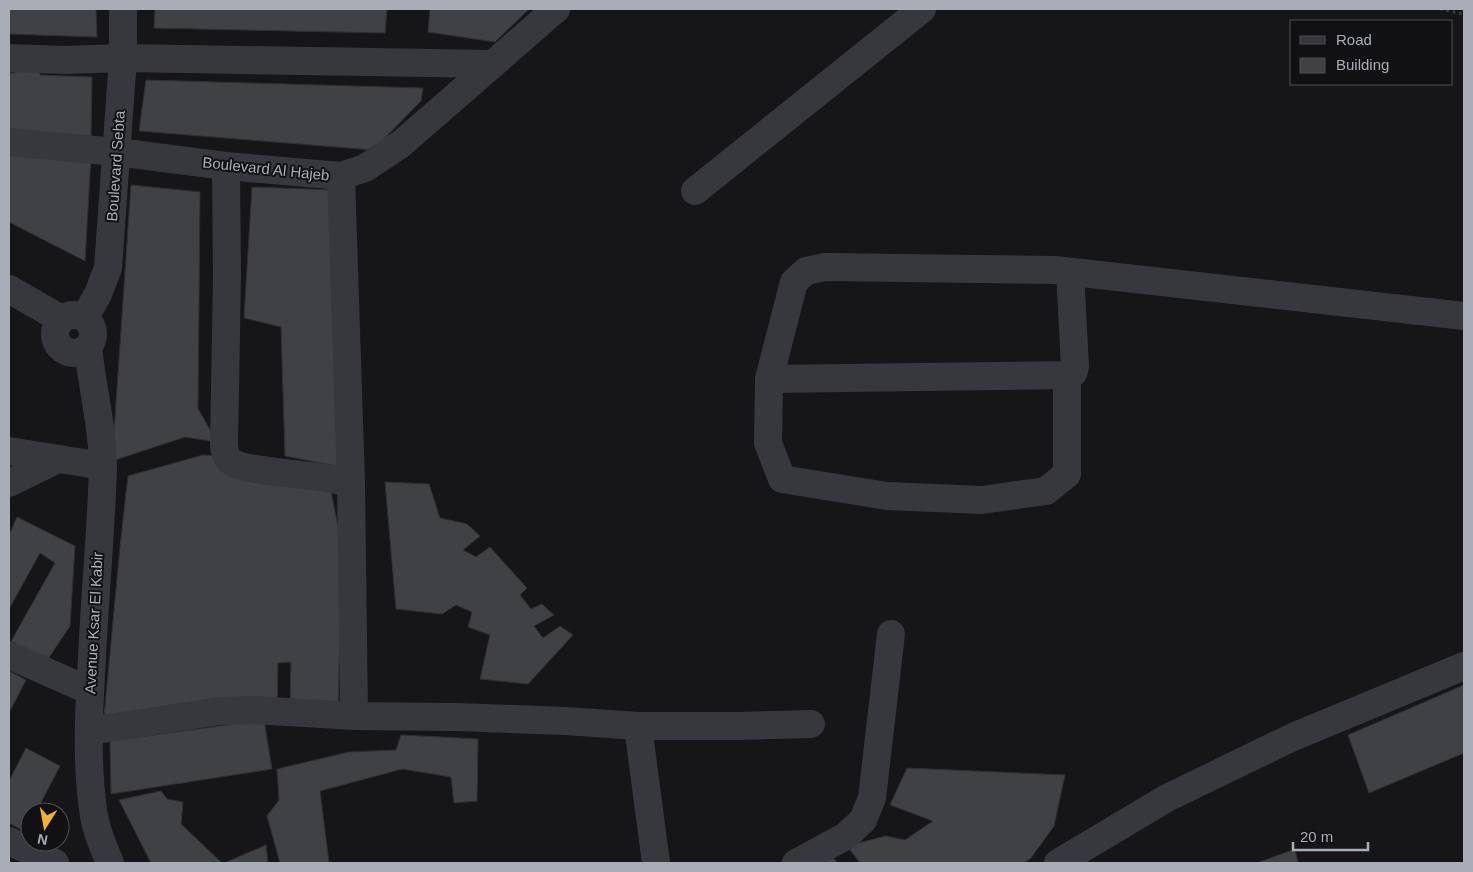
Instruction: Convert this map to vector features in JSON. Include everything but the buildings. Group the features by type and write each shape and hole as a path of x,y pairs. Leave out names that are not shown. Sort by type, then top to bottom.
{"street":[{"name":"Boulevard Sebta","path":"80,350 64,350 57,344 55,336 56,327 73,318 98,294 108,268 123,58 123,9"},
{"name":"Boulevard Al Hajeb","path":"9,142 117,152 226,166 340,176 365,168 401,144 556,9"},
{"path":"695,191 922,9"},
{"path":"9,58 493,64"},
{"path":"226,166 227,276 224,445 226,454 230,460 241,465 272,472 352,483"},
{"path":"340,176 352,483 354,716"},
{"path":"1067,375 1067,474 1046,491 982,500 887,496 782,479 768,443 769,379 794,282 806,271 826,267 1055,270 1464,316"},
{"path":"769,379 1073,374 1075,367 1070,272"},
{"path":"9,289 73,318"},
{"name":"Avenue Ksar El Kabir","path":"80,350 91,380 100,416 103,466 89,731 93,811 110,863"},
{"path":"9,451 103,466"},
{"path":"9,483 58,459"},
{"path":"796,863 846,836 863,820 872,798 891,634"},
{"path":"9,655 90,691"},
{"path":"1058,863 1168,798 1293,737 1464,666"},
{"path":"89,731 220,710 254,710 354,716 566,721 638,726 811,724"},
{"path":"638,726 656,863"},
{"path":"9,841 54,863"}],"path":[{"path":"1440,9 1464,14"}]}
